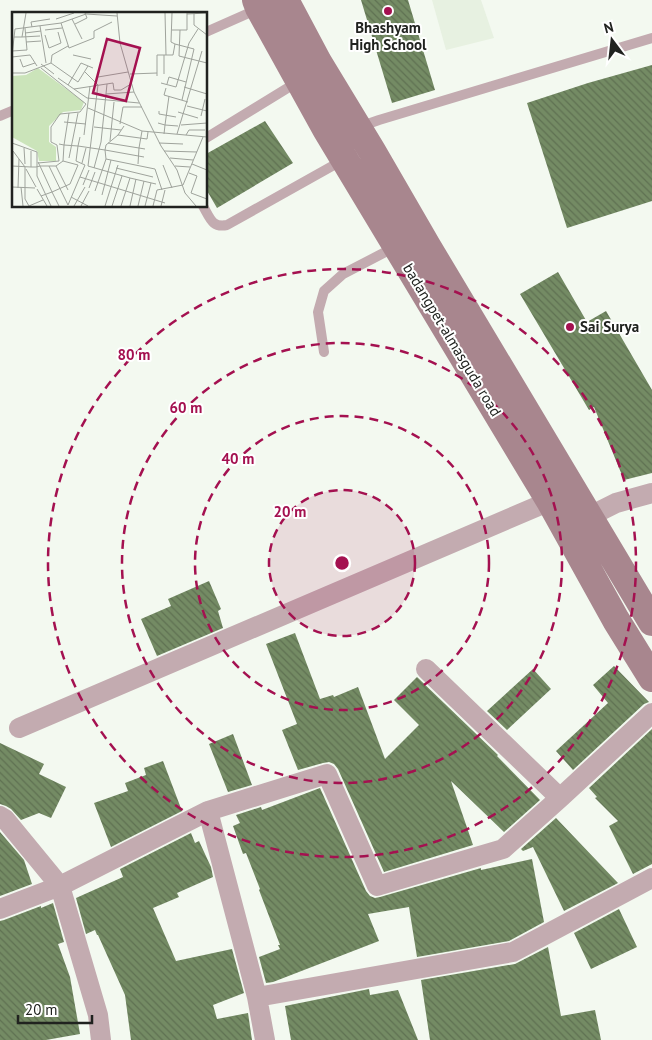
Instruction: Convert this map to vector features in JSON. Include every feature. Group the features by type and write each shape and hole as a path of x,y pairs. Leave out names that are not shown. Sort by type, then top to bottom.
{"street":[{"name":"badangpet-almasguda road","path":"285,0 318,62 357,128 588,517 652,621"},
{"name":"badangpet-almasguda road","path":"258,4 344,159 550,501 652,678"},
{"path":"588,517 616,503 652,493"},
{"path":"20,728 550,501"},
{"path":"625,634 652,621"},
{"path":"426,669 560,798"},
{"path":"0,909 60,886 208,810 327,774 377,886 503,848 652,713"},
{"path":"208,810 257,997 265,1040"},
{"path":"0,816 5,819 60,886 98,1015 101,1040"},
{"path":"257,997 513,952 652,878"}],"lane":[{"path":"208,31 258,4"},
{"path":"357,128 652,38"},
{"path":"208,137 300,81"},
{"path":"0,116 12,111"},
{"path":"204,208 212,222 220,226 227,225 344,159"},
{"path":"324,352 318,312 324,291 343,274 396,247"}],"shaded area":[{"path":"432,0 481,0 494,38 446,50"}],"building":[{"path":"361,0 408,0 435,90 392,103"},
{"path":"652,65 652,201 567,228 527,103"},
{"path":"265,121 293,163 217,208 208,192 208,153"},
{"path":"558,272 587,322 606,311 652,390 652,473 624,480 594,407 589,410 520,294"},
{"path":"209,581 221,609 218,611 223,628 157,656 141,619 171,606 168,599"},
{"path":"295,633 320,699 333,695 334,697 358,687 385,759 419,725 394,700 417,677 498,755 540,800 504,832 451,781 473,845 384,872 338,769 329,762 298,770 282,730 297,724 266,644"},
{"path":"614,666 649,702 644,704 573,770 556,751 608,703 593,685"},
{"path":"533,669 551,689 507,730 487,711"},
{"path":"652,729 652,864 633,874 609,826 618,821 595,798 597,797 589,788"},
{"path":"233,734 252,785 228,792 209,744"},
{"path":"0,743 44,764 39,774 66,787 51,818 39,813 21,820 11,809 0,804"},
{"path":"163,761 182,811 111,847 94,803 128,791 125,783 146,775 144,768"},
{"path":"320,788 366,891 370,896 380,897 481,868 481,870 532,859 544,922 509,941 417,957 409,907 368,914 379,941 273,982 266,983 259,957 280,949 278,945 280,945 246,853 243,854 233,826 240,823 236,815 261,807 262,810"},
{"path":"556,818 618,883 564,911 533,847 523,851 521,849"},
{"path":"0,832 24,860 32,884 0,896"},
{"path":"191,833 195,843 199,841 211,867 213,877 177,893 179,897 153,908 176,961 232,949 244,993 213,1005 217,1019 248,1013 252,1040 131,1040 125,995 95,930 86,934 76,898 123,877 120,869"},
{"path":"53,903 64,942 58,944 70,977 80,1034 46,1040 0,1040 0,921"},
{"path":"619,909 637,947 591,969 574,933"},
{"path":"548,947 561,1016 595,1010 601,1040 430,1040 421,980 515,964"},
{"path":"369,989 370,995 398,990 418,1040 291,1040 285,1006"}],"place":[{"name":"Bhashyam High School","path":"388,11"},
{"name":"Sai Surya","path":"570,327"}]}
